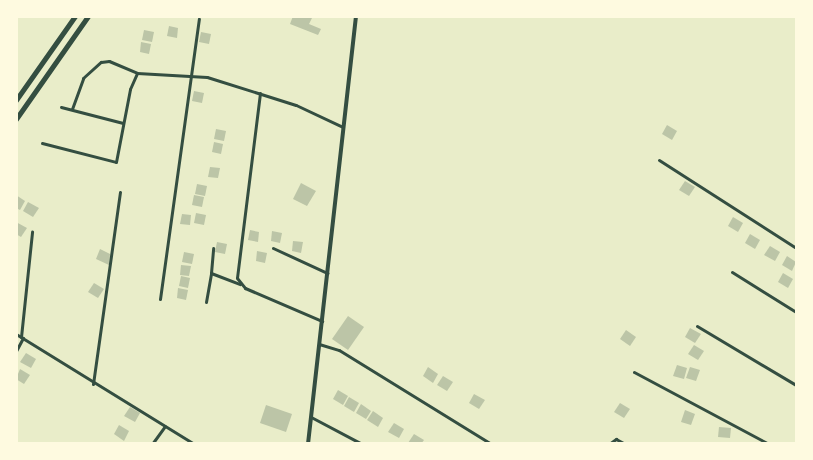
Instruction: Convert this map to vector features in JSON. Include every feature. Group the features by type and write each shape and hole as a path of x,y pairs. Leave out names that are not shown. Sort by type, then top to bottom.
{"highway":[{"path":"16,100 75,16"},
{"path":"16,119 88,16"}],"street":[{"path":"308,444 356,16"},
{"path":"160,299 189,74 199,19"},
{"path":"72,109 83,78 101,62 109,61 136,73 189,74 260,93 345,128"},
{"path":"42,143 116,162 136,73"},
{"path":"240,284 237,270 260,93"},
{"path":"61,107 123,123"},
{"path":"659,160 796,248"},
{"path":"93,384 120,192"},
{"path":"16,351 22,337 32,232"},
{"path":"206,302 213,248"},
{"path":"273,248 327,273"},
{"path":"732,272 796,312"},
{"path":"211,273 322,321"},
{"path":"697,326 796,385"},
{"path":"16,334 93,384 194,444"},
{"path":"319,344 339,350 491,444"},
{"path":"634,372 769,444"},
{"path":"311,417 363,444"},
{"path":"152,444 165,426"},
{"path":"609,444 616,439 626,444"}],"building":[{"path":"293,16 312,18 309,24 321,29 318,35 290,24"},
{"path":"169,26 178,28 177,38 167,36"},
{"path":"144,30 154,32 152,42 142,40"},
{"path":"201,32 211,34 209,44 199,42"},
{"path":"141,42 151,44 149,54 140,52"},
{"path":"194,91 204,93 202,103 192,101"},
{"path":"667,125 677,131 672,140 662,134"},
{"path":"216,129 226,131 224,141 214,139"},
{"path":"214,142 223,144 221,154 212,152"},
{"path":"210,167 220,168 218,178 208,177"},
{"path":"685,181 695,187 689,196 679,190"},
{"path":"301,183 316,191 307,206 293,199"},
{"path":"197,184 207,186 205,196 195,194"},
{"path":"16,195 25,201 20,210 16,208"},
{"path":"194,195 204,197 202,207 192,205"},
{"path":"28,202 39,208 33,217 23,211"},
{"path":"196,213 206,215 204,225 194,223"},
{"path":"182,214 191,215 190,225 180,224"},
{"path":"733,217 743,223 738,232 728,226"},
{"path":"16,222 27,228 21,237 16,234"},
{"path":"250,230 259,232 258,242 248,240"},
{"path":"272,231 282,233 280,243 271,241"},
{"path":"750,234 760,240 755,249 745,243"},
{"path":"293,241 303,242 301,253 292,251"},
{"path":"217,242 227,244 225,254 215,252"},
{"path":"770,246 780,252 775,261 764,255"},
{"path":"100,249 110,254 109,265 96,259"},
{"path":"257,251 267,253 265,263 256,261"},
{"path":"184,252 194,254 192,264 182,262"},
{"path":"787,256 796,262 792,271 782,265"},
{"path":"181,265 191,266 189,276 180,275"},
{"path":"783,273 793,279 788,288 778,282"},
{"path":"181,276 190,278 188,288 179,286"},
{"path":"94,283 104,289 98,298 88,292"},
{"path":"178,288 188,290 186,300 177,298"},
{"path":"348,316 364,327 348,350 332,339"},
{"path":"690,328 701,334 695,343 685,337"},
{"path":"626,330 636,337 630,346 620,339"},
{"path":"694,345 704,351 698,360 688,354"},
{"path":"26,353 36,359 31,368 20,362"},
{"path":"677,365 687,368 684,379 673,376"},
{"path":"428,367 438,374 433,383 423,376"},
{"path":"690,367 700,370 696,381 686,378"},
{"path":"20,369 30,375 24,384 16,379"},
{"path":"443,376 453,382 447,391 437,385"},
{"path":"338,390 348,396 343,405 333,399"},
{"path":"474,394 485,400 479,409 469,403"},
{"path":"349,397 359,403 354,412 344,406"},
{"path":"620,403 630,409 624,418 614,412"},
{"path":"361,404 371,411 366,419 356,413"},
{"path":"266,405 292,414 286,432 260,423"},
{"path":"130,407 140,413 135,422 124,416"},
{"path":"685,410 695,414 691,425 681,422"},
{"path":"373,411 383,418 378,427 367,420"},
{"path":"394,423 404,429 399,438 388,432"},
{"path":"119,425 129,431 124,441 114,434"},
{"path":"719,427 731,428 730,438 718,437"},
{"path":"414,434 424,440 421,444 408,443"}]}
